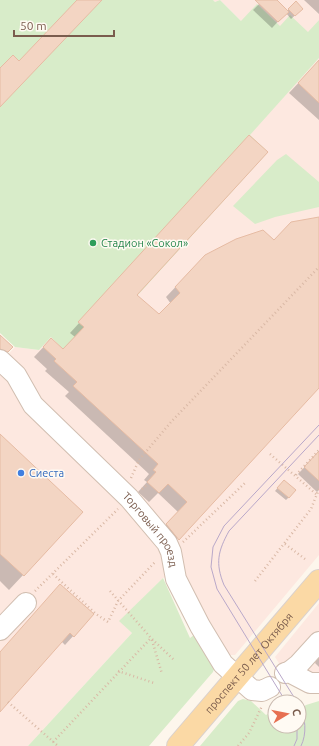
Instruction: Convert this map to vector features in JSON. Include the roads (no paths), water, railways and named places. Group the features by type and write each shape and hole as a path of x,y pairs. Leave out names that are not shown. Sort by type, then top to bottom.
{"main road":[{"name":"проспект 50 лет Октября","path":"178,746 319,581"}],"street":[{"name":"Торговый проезд","path":"0,360 16,375 32,405 129,498 167,543 171,552 176,579 200,626 223,664 252,690 266,689"},
{"path":"0,630 28,599"},
{"path":"319,642 299,664 287,672 310,683 319,683"}],"tram line":[{"path":"281,694 217,589 211,567 213,547 224,526 319,425"},
{"path":"292,694 224,585 219,570 219,557 222,545 229,531 319,435"},
{"path":"294,746 297,739 297,734"},
{"path":"301,746 304,734"}],"place":[{"name":"Стадион «Сокол»","path":"93,243"},
{"name":"Сиеста","path":"21,473"}]}
